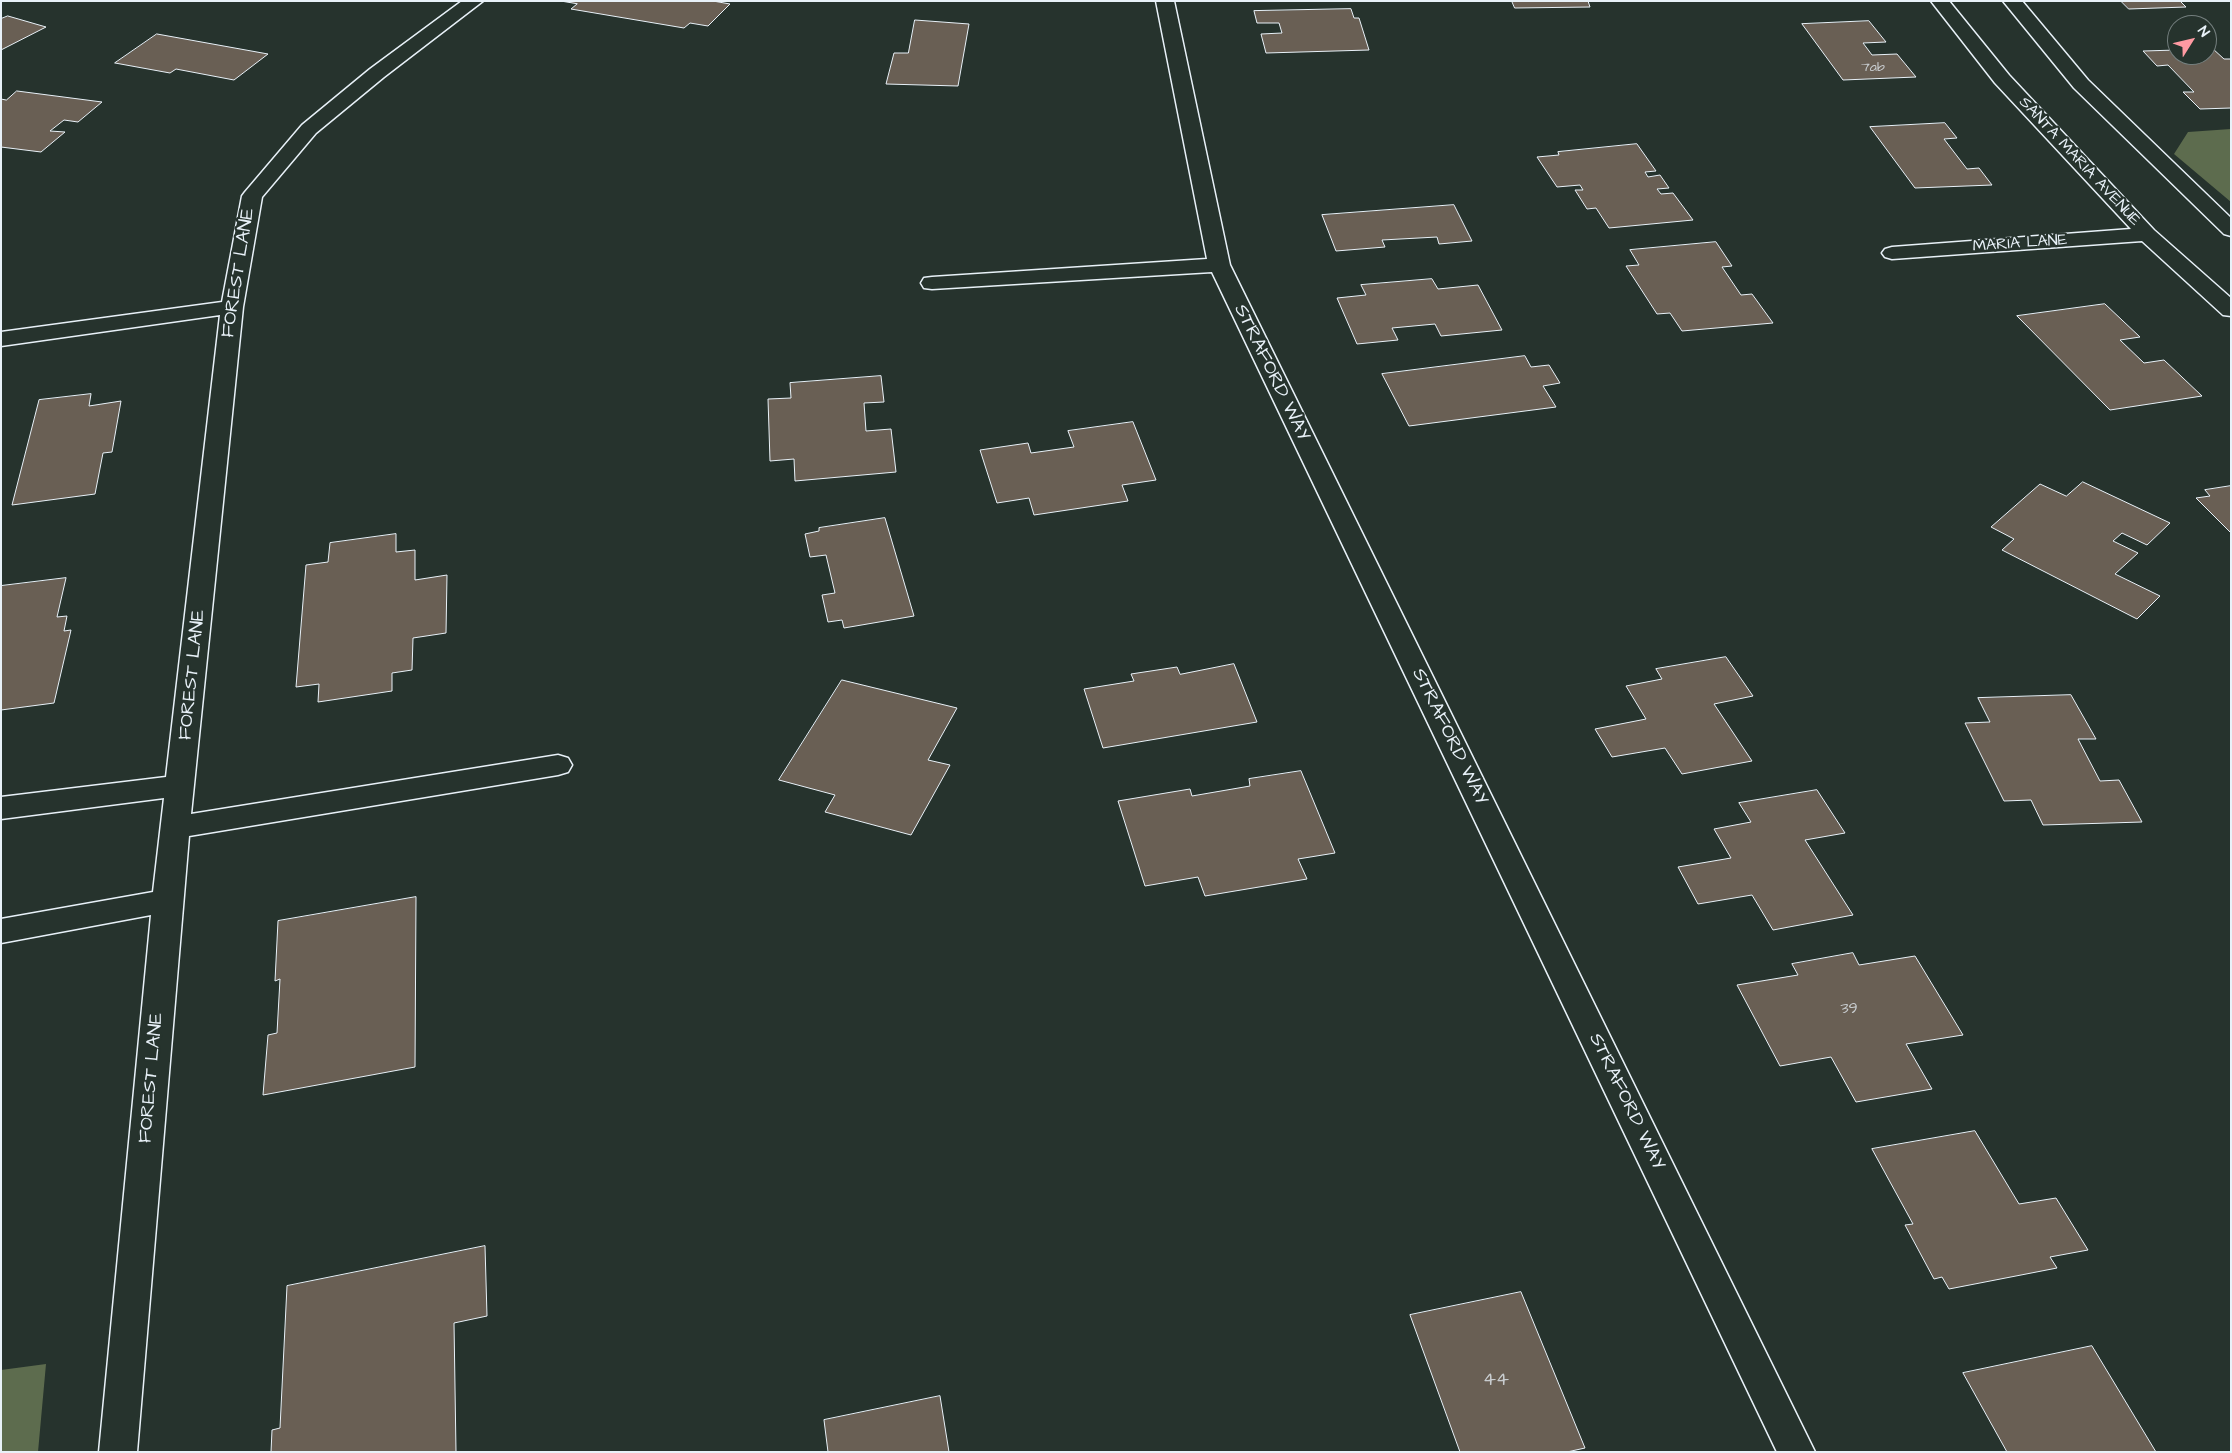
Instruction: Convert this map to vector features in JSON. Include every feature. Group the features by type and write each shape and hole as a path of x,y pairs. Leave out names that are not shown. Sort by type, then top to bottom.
{"street":[{"name":"FOREST LANE","path":"118,1452 167,901 232,307 252,196 309,129 377,73 474,1"},
{"name":"STRAFORD WAY","path":"1166,1 1218,265 1796,1452"},
{"name":"SANTA MARIA AVENUE","path":"1940,1 2002,79 2147,234 2231,310"},
{"path":"2012,1 2081,84 2231,230"},
{"name":"MARIA LANE","path":"1892,253 2147,234"},
{"path":"932,284 1218,265"},
{"path":"1,339 232,307"},
{"path":"176,827 558,764"},
{"path":"1,808 181,786"},
{"path":"1,932 167,901"}],"green space":[{"path":"2231,129 2231,202 2174,154 2188,132"},
{"path":"46,1364 38,1452 1,1452 1,1370"}],"building":[{"path":"561,1 713,1 730,4 708,26 690,23 684,28 571,9 577,4"},
{"path":"1512,1 1588,1 1590,7 1515,8"},
{"path":"2121,1 2180,1 2186,7 2129,9"},
{"path":"1351,9 1354,18 1359,18 1369,50 1266,53 1261,34 1282,33 1279,23 1257,23 1254,11"},
{"path":"8,16 46,27 1,50 1,19"},
{"path":"915,20 969,24 958,86 886,84 894,53 908,53"},
{"path":"1869,21 1886,42 1863,43 1872,55 1897,54 1916,77 1843,80 1802,24"},
{"path":"157,34 268,54 234,80 176,69 170,73 115,63"},
{"path":"2167,50 2168,65 2157,66 2143,51"},
{"path":"2217,53 2224,59 2231,59 2231,108 2200,109 2183,92 2194,92 2168,65 2217,65"},
{"path":"17,91 102,102 78,122 64,120 50,131 65,132 41,152 1,147 1,99 6,100"},
{"path":"1945,123 1957,138 1944,139 1967,169 1979,168 1992,185 1915,188 1870,127"},
{"path":"1637,144 1656,171 1645,172 1648,177 1660,175 1669,188 1657,189 1661,194 1673,193 1693,220 1609,228 1596,208 1587,209 1575,190 1583,190 1580,185 1557,187 1537,157 1559,155 1558,152"},
{"path":"1454,205 1472,241 1439,244 1437,237 1382,240 1385,247 1336,251 1322,215"},
{"path":"1716,242 1732,266 1722,267 1741,295 1752,294 1773,323 1682,331 1670,313 1657,314 1626,266 1639,265 1630,250"},
{"path":"1432,279 1438,289 1478,285 1502,330 1441,336 1435,324 1392,328 1398,340 1357,344 1337,298 1366,295 1361,285"},
{"path":"2105,304 2140,337 2120,340 2144,363 2164,360 2202,396 2110,410 2017,316"},
{"path":"1525,356 1531,367 1549,365 1560,383 1543,386 1556,407 1409,426 1382,374"},
{"path":"881,376 884,402 864,403 866,431 891,429 896,472 795,481 794,459 770,461 768,399 791,398 790,383"},
{"path":"91,394 89,406 121,401 112,452 103,453 95,494 12,505 39,400"},
{"path":"1133,422 1156,480 1122,485 1128,501 1034,515 1029,498 997,503 980,450 1028,443 1031,453 1074,447 1068,431"},
{"path":"2083,482 2170,523 2147,545 2122,533 2113,541 2138,553 2115,574 2160,596 2137,619 2002,550 2014,539 1991,527 2040,484 2066,496"},
{"path":"2231,486 2231,533 2196,498 2210,496 2205,490"},
{"path":"885,518 914,616 844,628 842,620 828,622 822,595 835,593 826,555 810,557 805,534 819,531 819,528"},
{"path":"396,534 396,552 415,550 415,580 447,575 446,633 413,638 412,670 392,673 392,691 318,702 319,684 296,687 306,565 328,562 330,543"},
{"path":"66,578 57,617 67,616 64,631 71,630 54,703 1,710 1,586"},
{"path":"1726,657 1753,696 1714,704 1752,761 1682,774 1665,748 1612,757 1595,729 1646,719 1626,686 1662,679 1656,669"},
{"path":"1234,664 1257,722 1103,748 1084,689 1134,681 1131,674 1177,667 1180,674"},
{"path":"842,680 957,708 928,760 950,765 911,835 825,812 835,795 779,780"},
{"path":"2071,695 2096,739 2078,739 2100,781 2119,780 2142,822 2043,825 2031,800 2004,801 1965,723 1990,722 1978,698"},
{"path":"1301,771 1335,853 1298,859 1307,879 1205,896 1198,877 1145,886 1118,801 1190,789 1192,796 1250,786 1249,779"},
{"path":"1817,790 1845,833 1805,840 1853,915 1773,930 1752,895 1698,904 1678,867 1731,858 1714,829 1751,822 1739,803"},
{"path":"416,897 415,1067 263,1095 268,1035 277,1033 280,979 275,981 278,921"},
{"path":"1853,953 1859,965 1915,956 1963,1035 1906,1044 1932,1089 1856,1102 1831,1057 1780,1066 1737,985 1798,975 1792,964"},
{"path":"1975,1131 2019,1204 2056,1198 2088,1250 2050,1257 2057,1268 1949,1289 1942,1277 1934,1279 1905,1225 1913,1224 1872,1149"},
{"path":"485,1246 487,1316 454,1323 456,1452 271,1452 272,1430 280,1428 287,1286"},
{"path":"1521,1292 1585,1448 1567,1452 1460,1452 1410,1315"},
{"path":"2092,1346 2156,1452 2007,1452 1963,1373"},
{"path":"940,1396 949,1452 828,1452 824,1420"}]}
